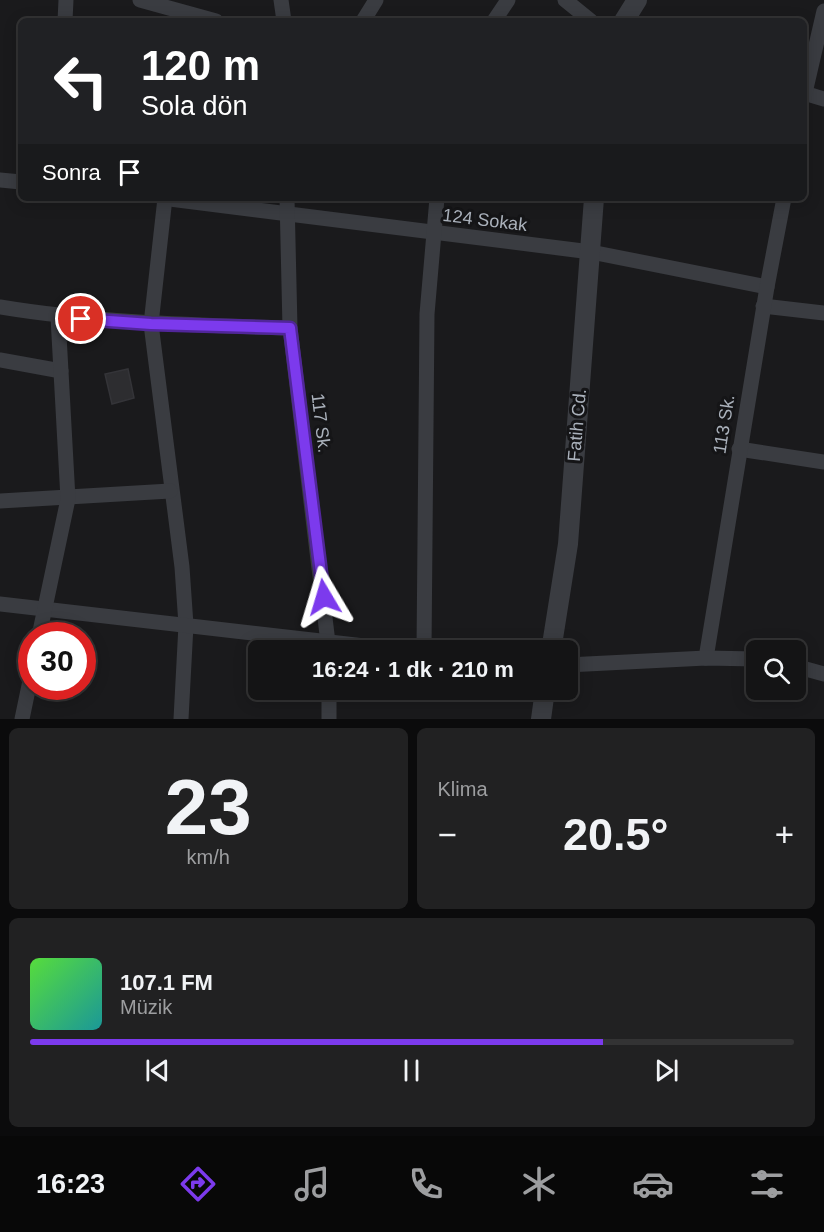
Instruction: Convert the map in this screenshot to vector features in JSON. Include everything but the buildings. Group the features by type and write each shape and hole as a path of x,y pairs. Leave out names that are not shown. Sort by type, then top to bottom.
{"street":[{"path":"65,18 66,0"},
{"path":"140,0 159,3 195,18"},
{"path":"280,0 283,18"},
{"path":"365,18 376,0"},
{"path":"496,18 508,0"},
{"path":"565,0 587,18"},
{"path":"626,18 637,0"},
{"path":"807,81 824,10"},
{"path":"807,95 824,99"},
{"path":"0,180 18,182"},
{"path":"164,201 151,324 170,491 182,567 186,626 181,719"},
{"name":"124 Sokak","path":"186,201 591,252 766,287"},
{"name":"117 Sk.","path":"287,201 290,328 328,640"},
{"path":"424,640 427,314 437,201"},
{"name":"Fatih Cd.","path":"553,640 568,544 594,201"},
{"name":"113 Sk.","path":"706,658 766,287 783,201"},
{"path":"763,306 824,313"},
{"path":"0,308 57,317 151,324 290,328"},
{"path":"42,622 68,499 57,317"},
{"path":"0,360 61,371"},
{"path":"740,448 824,462"},
{"path":"0,501 68,499 170,491"},
{"path":"0,604 286,640"},
{"path":"578,664 706,658 746,659"},
{"path":"806,669 824,674"},
{"path":"22,719 26,700"},
{"path":"329,700 329,719"},
{"path":"541,719 544,700"}],"route":[{"path":"81,319 151,324 290,328 324,597"}]}
